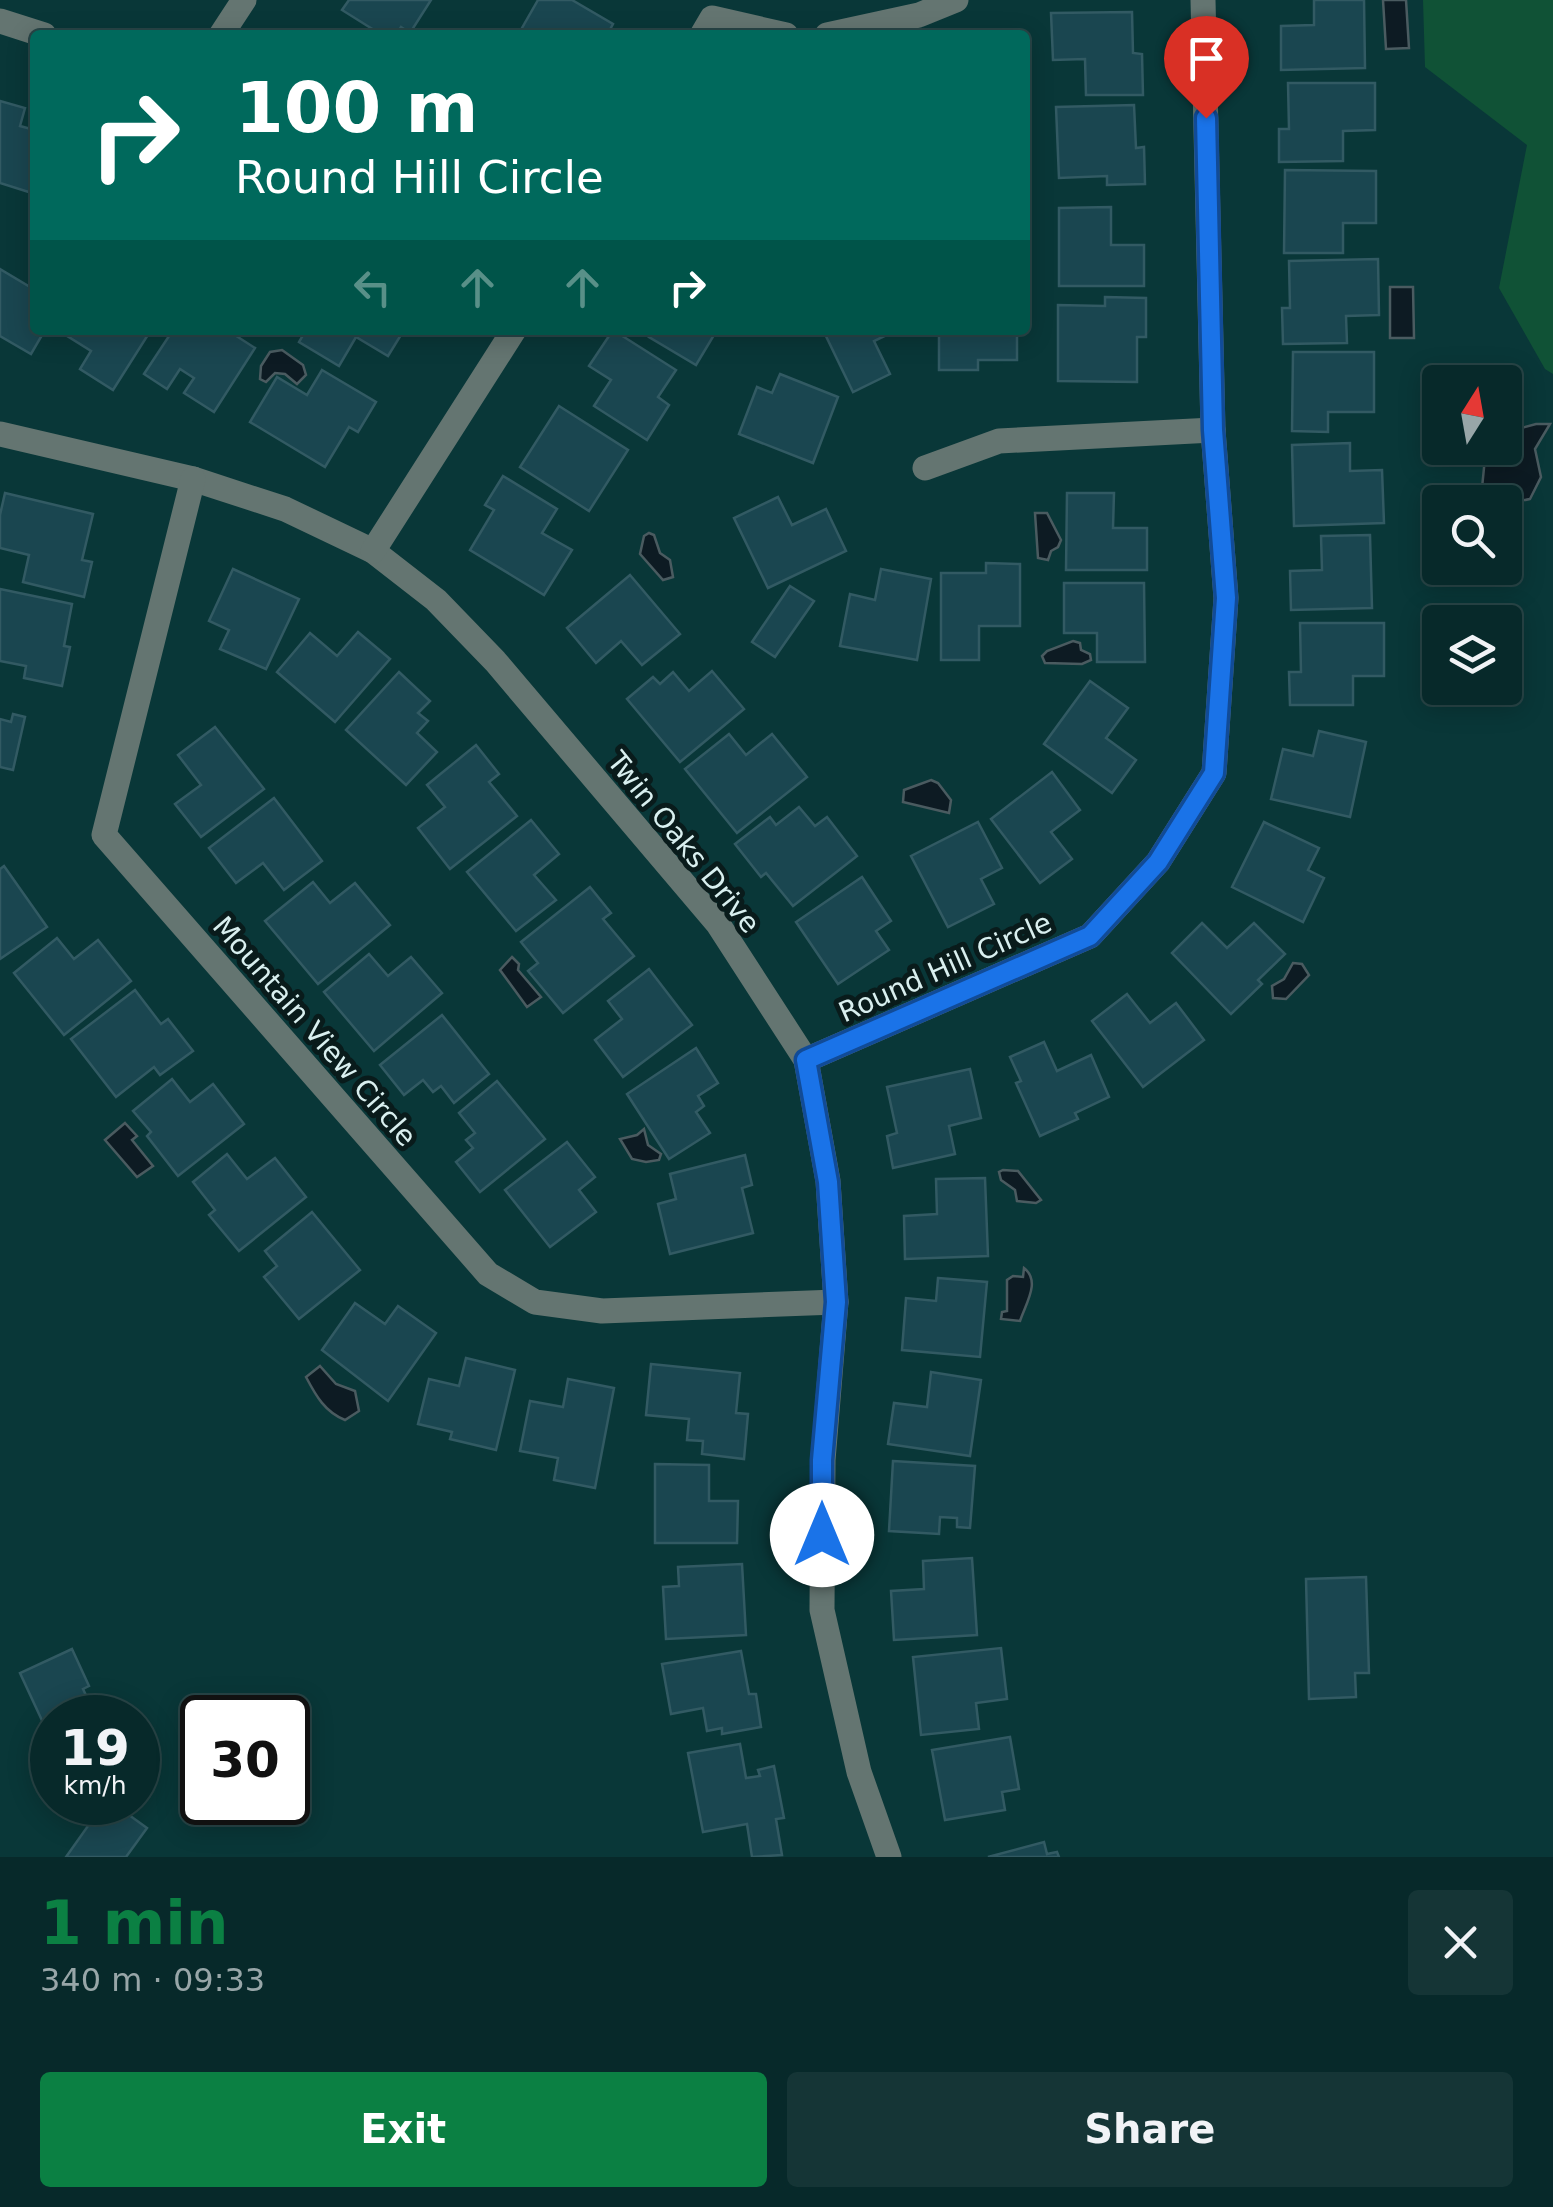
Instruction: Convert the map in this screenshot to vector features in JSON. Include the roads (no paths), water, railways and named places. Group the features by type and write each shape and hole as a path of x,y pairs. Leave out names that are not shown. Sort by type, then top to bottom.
{"street":[{"path":"224,30 244,0"},
{"path":"850,30 919,15 956,0"},
{"name":"Round Hill Circle","path":"806,1060 1090,936 1158,862 1214,773 1226,598 1213,430 1203,0"},
{"path":"705,30 712,18 764,30"},
{"path":"0,22 30,31"},
{"path":"373,550 511,335"},
{"path":"925,468 999,441 1213,430"},
{"name":"Twin Oaks Drive","path":"0,434 193,479 286,510 373,550 436,600 496,661 718,924 806,1060 828,1182 836,1302 822,1460 822,1610 859,1772 889,1857"},
{"name":"Mountain View Circle","path":"193,479 104,835 488,1274 535,1302 602,1311 836,1302"}],"water":[{"path":"1383,0 1406,0 1409,48 1386,49"},
{"path":"1390,287 1413,287 1414,338 1390,338"},
{"path":"282,350 303,365 306,375 297,384 285,374 275,373 266,382 260,379 261,366 270,352"},
{"path":"1550,424 1535,449 1541,477 1530,499 1522,500 1522,485 1482,485 1484,465 1522,465 1522,428"},
{"path":"1035,513 1047,513 1061,540 1048,560 1038,558"},
{"path":"654,535 660,553 670,560 673,577 663,580 640,554 644,536"},
{"path":"1073,641 1080,643 1091,660 1082,664 1045,663 1042,656 1047,651"},
{"path":"931,780 951,800 949,813 903,802 904,790"},
{"path":"512,957 541,997 527,1007 500,970"},
{"path":"1293,963 1302,964 1309,975 1286,999 1273,998 1272,986 1284,979"},
{"path":"125,1123 137,1136 132,1140 153,1166 137,1177 105,1140"},
{"path":"644,1129 648,1145 661,1154 659,1160 632,1159 620,1139"},
{"path":"1018,1171 1041,1200 1017,1201 1015,1190 1001,1180 999,1172"},
{"path":"1024,1268 1032,1286 1020,1321 1001,1319 1002,1312 1007,1311 1007,1280 1023,1277"},
{"path":"320,1366 336,1384 355,1391 359,1411 345,1420 322,1403 306,1377"}]}
